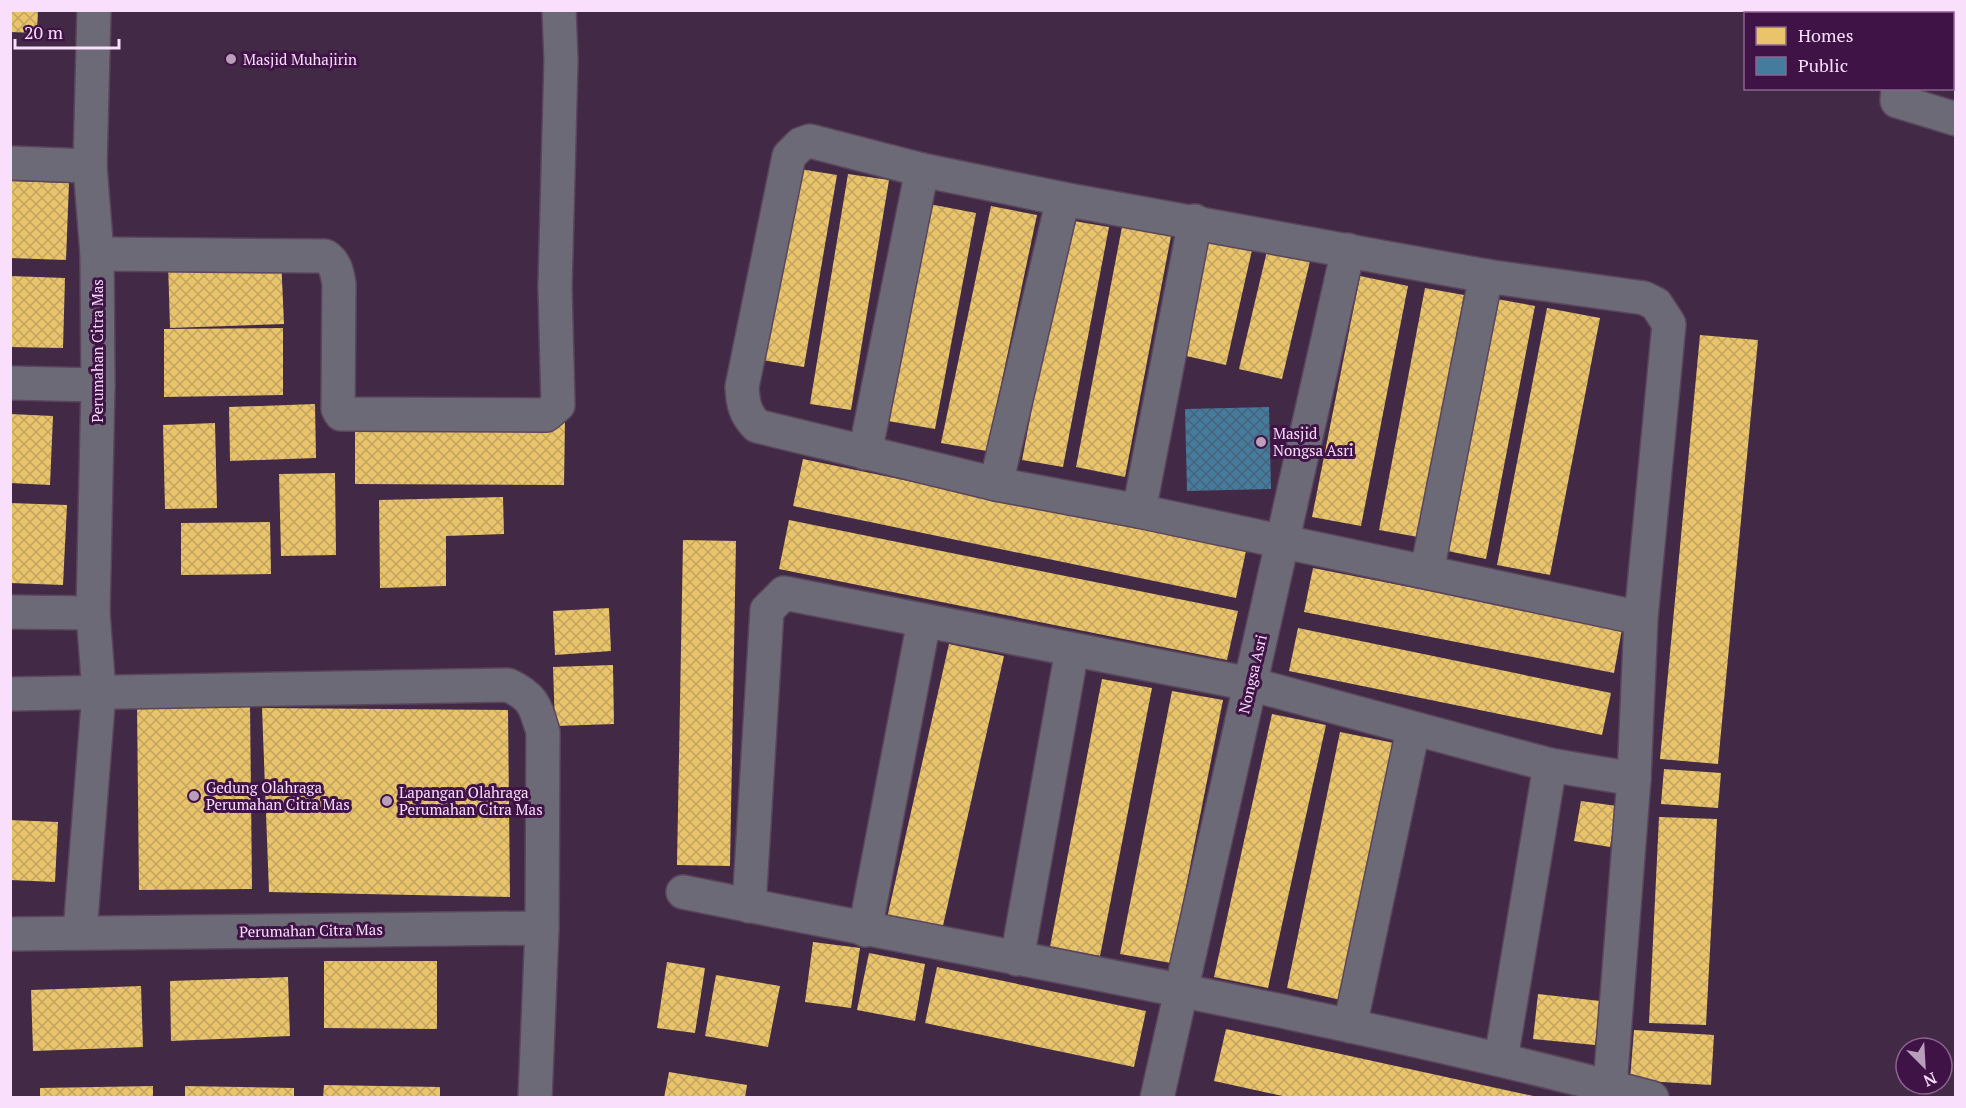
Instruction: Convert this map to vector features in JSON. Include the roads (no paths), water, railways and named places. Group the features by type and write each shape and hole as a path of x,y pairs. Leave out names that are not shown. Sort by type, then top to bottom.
{"street":[{"name":"Perumahan Citra Mas","path":"80,932 99,692 93,613 98,385 97,254 90,166 94,10"},
{"path":"97,254 325,255 332,260 336,268 339,284 338,409 341,414 546,415 558,405 555,287 561,60 559,10"},
{"path":"1898,90 1897,101 1956,119"},
{"path":"1610,1086 1634,779 1641,618 1669,324 1656,304 1644,298 1486,276 1194,221 1063,199 922,170 810,141 794,150 789,156 744,375 743,404 748,417 757,426 996,484 1139,511 1641,618"},
{"path":"10,163 90,166"},
{"path":"865,453 922,170"},
{"path":"996,484 1063,199"},
{"path":"1139,511 1194,221"},
{"name":"Nongsa Asri","path":"1157,1098 1348,250"},
{"path":"1427,571 1486,276"},
{"path":"10,383 98,385"},
{"path":"749,906 767,610 784,593 1250,684 1413,730 1550,765 1634,779"},
{"path":"10,612 93,613"},
{"path":"865,930 924,621"},
{"path":"1017,958 1072,650"},
{"path":"10,694 508,685 526,693 536,707 543,732 542,927 535,1098"},
{"path":"1350,1026 1413,730"},
{"path":"1501,1059 1550,765"},
{"path":"683,892 865,930 1181,989 1501,1059 1652,1098"},
{"name":"Perumahan Citra Mas","path":"10,934 542,927"}],"place":[{"name":"Masjid Muhajirin","path":"231,59"},
{"name":"Masjid Nongsa Asri","path":"1261,442"},
{"name":"Gedung Olahraga Perumahan Citra Mas","path":"194,796"},
{"name":"Lapangan Olahraga Perumahan Citra Mas","path":"387,801"}]}
